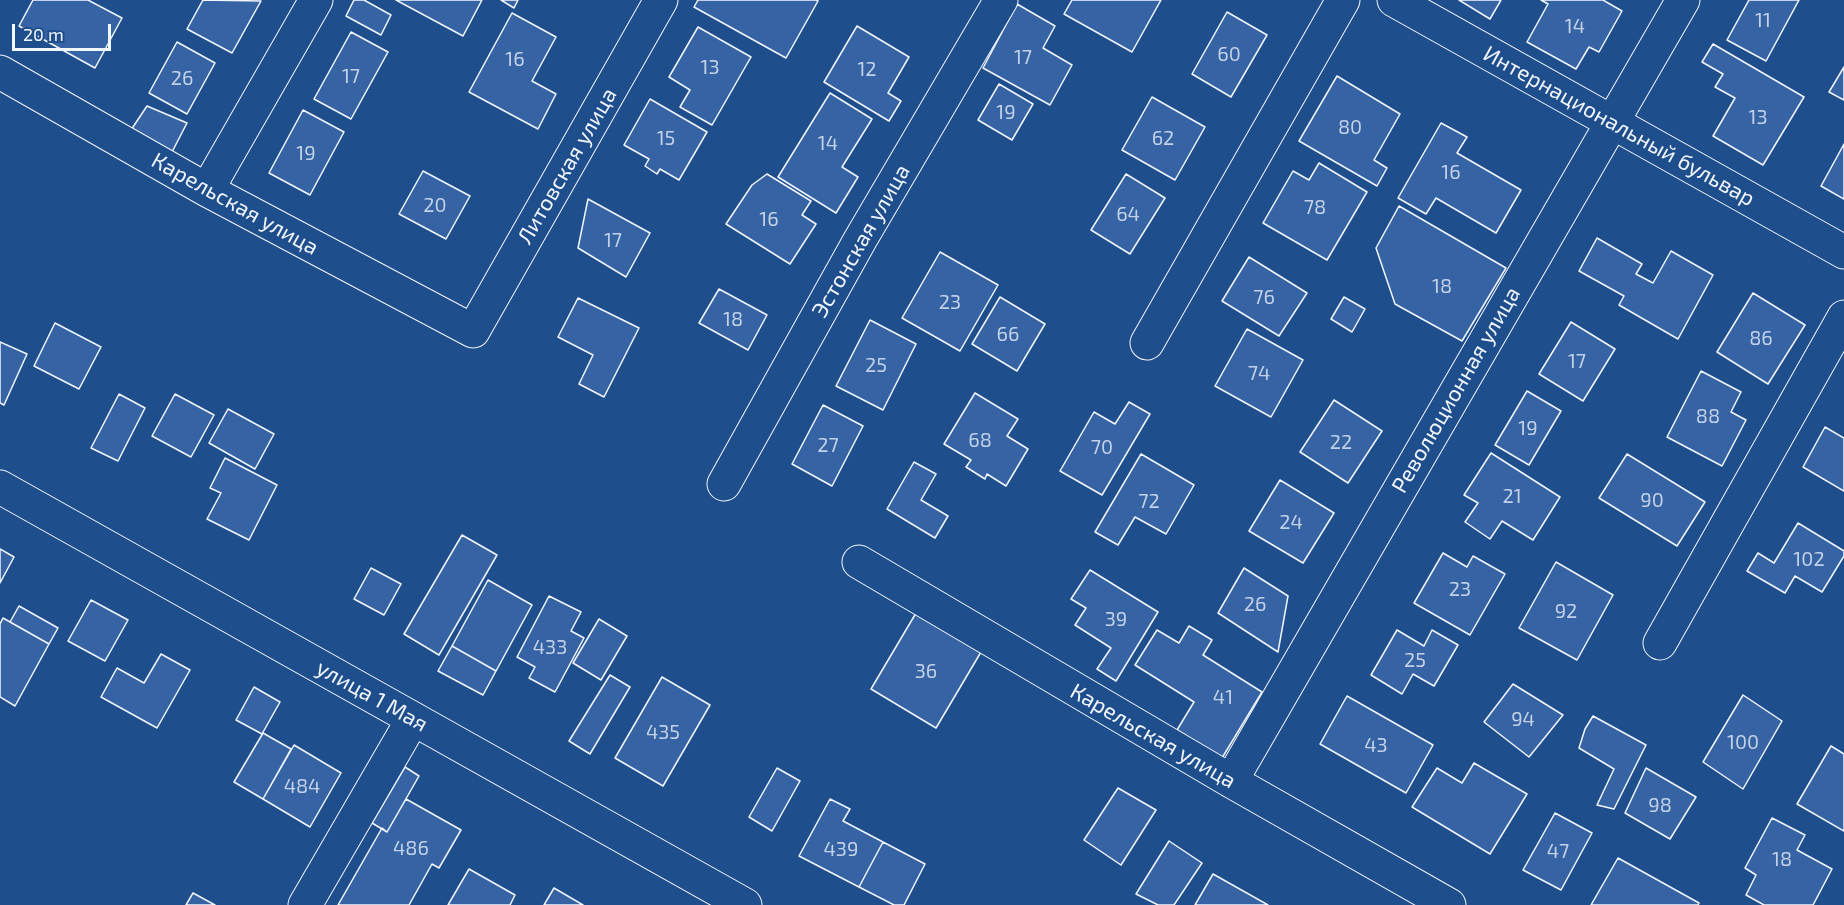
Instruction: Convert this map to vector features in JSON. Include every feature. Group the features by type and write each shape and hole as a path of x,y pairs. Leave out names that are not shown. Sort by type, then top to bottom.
{"street":[{"path":"207,190 316,0"},
{"name":"Литовская улица","path":"473,332 661,0"},
{"name":"Эстонская улица","path":"724,484 860,240 1000,0"},
{"path":"1147,344 1343,0"},
{"name":"Интернациональный бульвар","path":"1394,0 1844,252"},
{"name":"Революционная улица","path":"1231,781 1683,0"},
{"name":"Карельская улица","path":"0,72 207,190 473,332"},
{"path":"1660,643 1844,317"},
{"name":"улица 1 Мая","path":"0,486 745,905"},
{"name":"Карельская улица","path":"859,562 1231,781 1449,905"},
{"path":"305,905 412,718"}],"building":[{"path":"33,0 88,0 122,18 95,68 19,26"},
{"path":"203,0 261,1 232,53 187,29"},
{"path":"354,0 364,0 391,15 381,35 346,16"},
{"path":"396,0 482,0 463,36"},
{"path":"501,0 518,0 514,8"},
{"path":"698,0 818,1 786,58 694,7"},
{"path":"1072,0 1161,0 1132,52 1064,14"},
{"path":"1459,0 1501,0 1490,19"},
{"path":"1541,0 1603,0 1622,11 1599,52 1589,47 1576,69 1527,42 1548,4"},
{"path":"1749,0 1799,0 1766,61 1727,40"},
{"path":"1017,4 1055,26 1043,48 1072,65 1050,105 983,68"},
{"path":"1227,12 1267,35 1231,97 1192,74"},
{"path":"512,13 556,37 532,81 556,94 538,129 469,92"},
{"path":"857,26 909,57 888,93 901,101 889,121 824,82"},
{"path":"698,27 751,57 712,125 680,107 690,90 669,77"},
{"path":"351,32 388,52 351,119 314,99"},
{"path":"177,42 215,63 187,114 149,93"},
{"path":"1713,44 1804,97 1763,165 1713,136 1735,98 1715,87 1723,74 1702,62"},
{"path":"1844,67 1844,100 1829,92"},
{"path":"1337,76 1400,114 1374,160 1387,168 1377,186 1299,141"},
{"path":"999,84 1033,104 1012,140 978,120"},
{"path":"830,93 872,119 842,167 858,177 836,213 778,177"},
{"path":"1152,97 1205,127 1175,180 1122,150"},
{"path":"650,99 707,132 679,180 660,169 657,174 645,166 649,159 624,145"},
{"path":"147,106 187,123 172,152 131,130"},
{"path":"303,110 344,132 310,195 269,173"},
{"path":"1441,123 1467,137 1457,153 1521,190 1496,233 1436,198 1426,214 1398,198"},
{"path":"1844,144 1844,199 1821,186"},
{"path":"1319,163 1367,192 1327,260 1263,223 1293,171 1309,180"},
{"path":"423,171 470,196 446,239 399,214"},
{"path":"767,174 811,201 802,215 816,224 790,264 726,224 752,185"},
{"path":"1126,174 1165,198 1130,254 1091,230"},
{"path":"588,199 650,233 626,277 578,248"},
{"path":"1399,206 1506,268 1462,341 1395,304 1376,248"},
{"path":"1597,238 1642,264 1636,274 1653,283 1671,251 1713,275 1678,339 1619,305 1624,296 1579,271"},
{"path":"940,252 998,285 960,351 902,318"},
{"path":"1249,257 1307,293 1279,336 1222,301"},
{"path":"719,289 767,315 748,350 699,323"},
{"path":"1753,293 1805,325 1768,384 1717,352"},
{"path":"1000,297 1045,324 1017,371 972,344"},
{"path":"1344,297 1365,309 1352,332 1331,319"},
{"path":"578,298 639,328 604,397 579,384 593,355 558,337"},
{"path":"870,320 916,344 883,410 836,386"},
{"path":"1571,322 1615,349 1583,401 1539,374"},
{"path":"55,323 101,347 79,389 34,366"},
{"path":"1247,329 1303,360 1271,417 1215,386"},
{"path":"0,342 27,354 4,405 0,403"},
{"path":"1701,371 1741,392 1731,412 1746,420 1722,466 1667,437"},
{"path":"1527,391 1561,411 1529,465 1495,445"},
{"path":"975,393 1018,419 1007,436 1028,449 1006,486 987,474 985,479 966,467 971,460 944,444"},
{"path":"119,394 145,408 118,461 91,448"},
{"path":"175,394 214,415 191,457 152,436"},
{"path":"1334,400 1382,431 1348,483 1300,452"},
{"path":"1129,402 1150,414 1102,495 1060,471 1094,412 1115,424"},
{"path":"823,405 863,426 832,486 792,464"},
{"path":"228,409 274,434 255,469 209,443"},
{"path":"1825,427 1844,438 1844,491 1803,467"},
{"path":"1491,453 1560,497 1533,540 1502,521 1490,539 1465,522 1478,503 1464,495"},
{"path":"1141,454 1194,485 1166,534 1135,517 1118,545 1095,532"},
{"path":"1627,454 1705,502 1677,546 1599,498"},
{"path":"225,458 277,485 249,540 207,519 221,493 210,488"},
{"path":"914,462 936,474 921,500 948,516 935,538 887,509"},
{"path":"1280,480 1334,513 1303,563 1249,531"},
{"path":"1798,523 1844,551 1844,556 1822,592 1795,576 1785,593 1747,571 1758,553 1774,563"},
{"path":"462,535 497,555 439,655 404,634"},
{"path":"0,549 14,557 0,583"},
{"path":"1443,553 1467,567 1473,556 1505,574 1470,635 1414,603"},
{"path":"1556,562 1613,595 1577,660 1519,628"},
{"path":"371,568 401,584 384,615 354,599"},
{"path":"1244,568 1288,596 1278,652 1218,613"},
{"path":"1090,570 1158,612 1116,681 1097,669 1111,648 1075,625 1086,608 1071,599"},
{"path":"488,580 532,605 496,671 452,646"},
{"path":"549,596 581,612 571,631 584,638 555,692 529,678 535,667 517,657"},
{"path":"91,600 128,620 105,661 68,641"},
{"path":"19,606 58,628 49,644 10,622"},
{"path":"916,613 981,652 936,728 871,689"},
{"path":"3,618 49,644 15,706 0,697 0,624"},
{"path":"599,619 627,636 601,680 573,663"},
{"path":"1189,626 1212,640 1203,655 1262,692 1222,758 1177,730 1194,702 1135,665 1157,630 1179,643"},
{"path":"1397,630 1424,646 1432,630 1458,645 1434,686 1413,674 1402,694 1371,675"},
{"path":"452,646 496,671 483,695 438,671"},
{"path":"161,654 190,670 157,728 101,697 117,668 144,683"},
{"path":"610,675 630,687 590,754 569,741"},
{"path":"662,677 710,705 663,786 615,758"},
{"path":"1513,684 1563,715 1529,757 1484,722"},
{"path":"254,687 280,702 262,734 236,720"},
{"path":"1743,695 1782,721 1743,789 1703,762"},
{"path":"1347,696 1433,745 1406,793 1320,744"},
{"path":"1593,716 1646,745 1614,809 1597,805 1614,769 1579,748 1585,729"},
{"path":"263,733 291,749 263,799 234,782"},
{"path":"294,745 341,773 310,827 263,799"},
{"path":"1831,746 1844,754 1844,831 1797,804"},
{"path":"1474,763 1527,794 1490,854 1412,807 1437,768 1462,783"},
{"path":"405,767 419,776 387,832 372,823"},
{"path":"777,768 800,781 772,831 749,817"},
{"path":"1646,768 1696,797 1670,839 1625,813"},
{"path":"1118,788 1156,810 1121,865 1084,840"},
{"path":"406,799 461,830 439,868 432,864 409,905 338,905 382,828 387,832"},
{"path":"830,799 850,809 843,821 883,842 859,887 799,856"},
{"path":"1555,813 1592,833 1561,890 1523,870"},
{"path":"1772,818 1805,835 1797,850 1832,869 1813,905 1764,905 1746,895 1756,875 1745,868"},
{"path":"1169,841 1202,863 1174,905 1158,905 1136,894"},
{"path":"883,842 925,864 904,905 894,905 859,887"},
{"path":"1618,858 1699,903 1698,905 1591,905"},
{"path":"469,869 515,895 510,905 448,905"},
{"path":"1213,874 1268,905 1195,905"},
{"path":"554,888 583,905 544,905"},
{"path":"193,893 215,905 186,905"}]}
